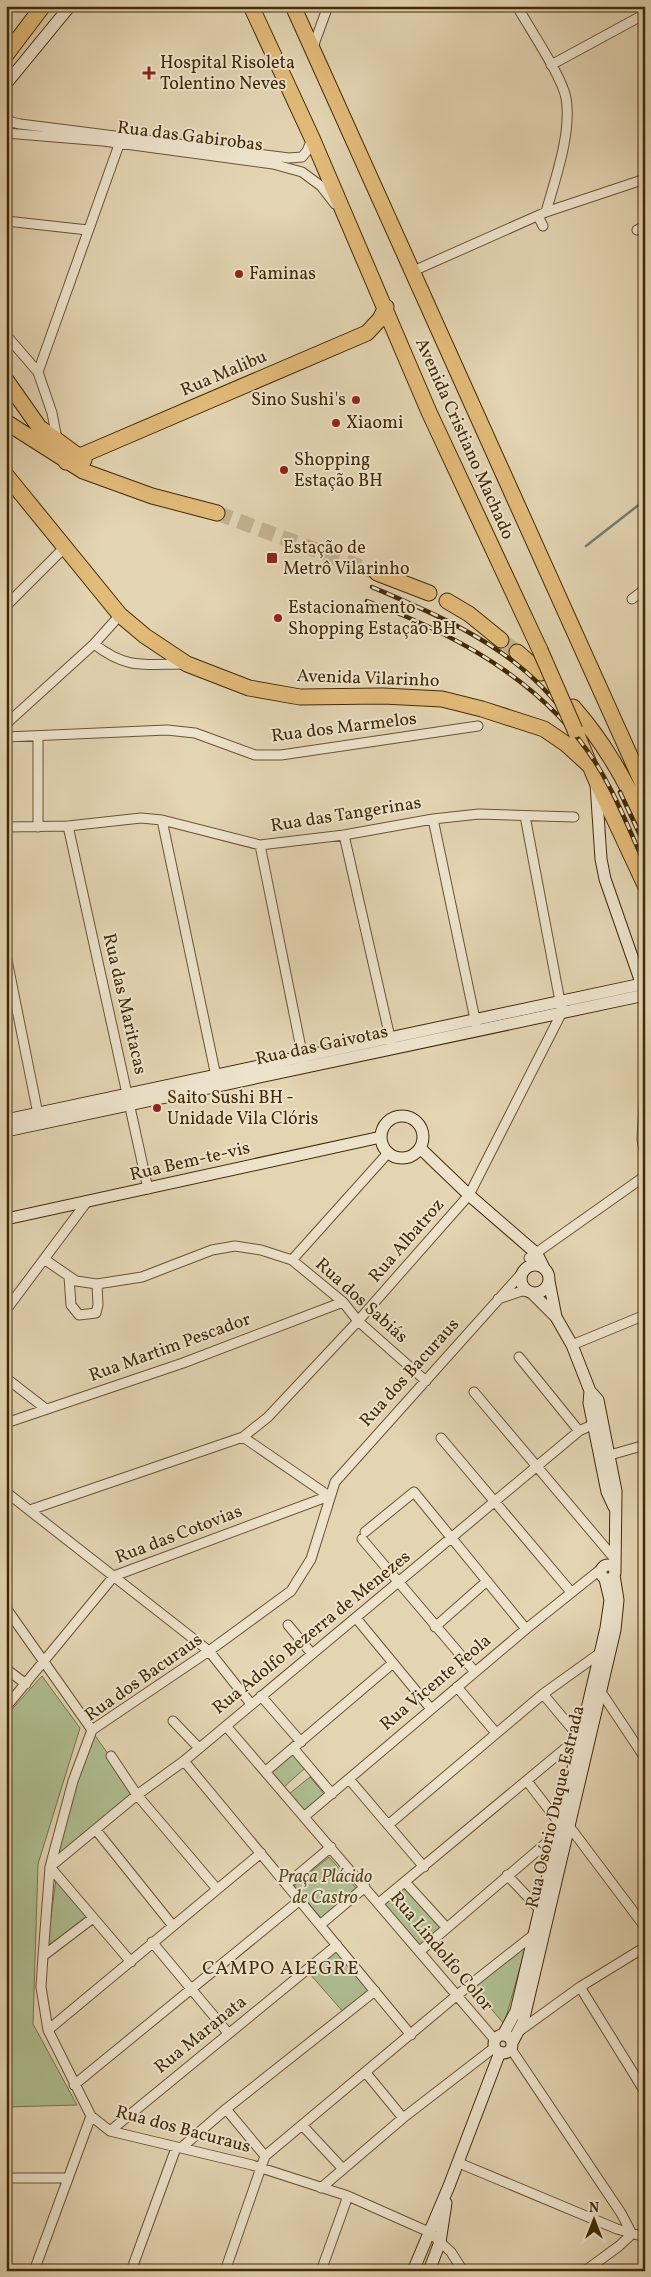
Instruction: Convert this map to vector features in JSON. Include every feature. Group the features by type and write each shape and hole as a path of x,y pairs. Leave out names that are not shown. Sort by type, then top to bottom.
{"highway":[{"path":"6,55 43,6"},
{"name":"Avenida Cristiano Machado","path":"250,6 312,138 386,307 429,412 540,650 596,780 645,885"},
{"name":"Avenida Cristiano Machado","path":"293,6 645,789"},
{"name":"Rua Malibu","path":"71,459 367,333 380,319 386,307"},
{"path":"6,380 39,427 58,442 71,459"},
{"path":"6,422 71,459 124,480 136,490 217,513"},
{"name":"Avenida Vilarinho","path":"6,475 120,615 146,636 188,664 249,688 300,697 383,696 442,699 482,709 544,729 566,744 590,765"},
{"path":"377,572 429,593"},
{"path":"447,601 469,614 501,640"},
{"path":"517,652 541,673"},
{"path":"573,707 596,734 625,781 645,822"}],"street":[{"path":"6,84 70,6"},
{"path":"300,6 310,41"},
{"path":"310,41 328,6"},
{"path":"517,6 551,65 566,98 565,142 542,214 543,226"},
{"path":"551,65 644,17 637,6"},
{"name":"Rua das Gabirobas","path":"6,116 11,122 20,124 273,164 302,172 321,186 348,220"},
{"name":"Rua das Gabirobas","path":"6,133 121,140 288,158 302,157 308,151 312,138"},
{"path":"38,372 121,140"},
{"path":"411,272 542,214 645,179"},
{"path":"645,210 645,217"},
{"path":"6,221 88,230"},
{"path":"6,335 38,372 52,414 58,442"},
{"path":"6,606 65,547"},
{"path":"632,599 645,589"},
{"path":"6,724 94,644 120,615"},
{"path":"94,644 109,656 134,665 188,664"},
{"name":"Rua dos Marmelos","path":"6,737 167,730 195,733 255,755 280,755 478,726"},
{"path":"38,737 38,827"},
{"path":"627,749 645,773"},
{"path":"596,780 600,859 605,879 644,990"},
{"name":"Rua das Tangerinas","path":"6,827 68,826 141,818 162,820 260,845 344,835 433,818 479,814 574,817"},
{"path":"525,816 562,1006"},
{"path":"433,818 476,1025"},
{"path":"162,820 216,1080"},
{"name":"Rua das Maritacas","path":"68,826 148,1189"},
{"path":"344,835 391,1043"},
{"path":"260,845 304,1061"},
{"path":"6,955 39,1118"},
{"name":"Rua das Gaivotas","path":"6,1120 39,1118 128,1100 644,990"},
{"name":"Rua Albatroz","path":"30,1510 243,1437 268,1417 358,1321 469,1195 562,1006"},
{"path":"645,1090 642,1139 645,1156"},
{"path":"400,1116 408,1118 418,1124 422,1132 423,1140 420,1148 414,1154 404,1158 388,1153 382,1146 381,1136 383,1128 389,1121 400,1116"},
{"name":"Rua das Gaivotas","path":"6,1131 39,1118"},
{"name":"Rua Bem-te-vis","path":"6,1219 86,1203 381,1136"},
{"path":"420,1148 469,1195 529,1260 521,1282 530,1292"},
{"path":"292,1260 388,1153"},
{"name":"Rua dos Bacuraus","path":"463,2271 451,2252 428,2232 348,2196 262,2168 110,2131 91,2116 48,2030 41,1987 50,1867 73,1781 92,1730 209,1651 291,1591 311,1559 329,1496 335,1482 498,1299 529,1260 645,1176"},
{"path":"6,1310 86,1203"},
{"name":"Rua dos Sabiás","path":"44,1259 76,1281 97,1284 142,1277 212,1250 235,1246 261,1250 292,1260 343,1302 358,1321 426,1381"},
{"name":"Rua Osório Duque Estrada","path":"529,1260 544,1268 549,1281 556,1317"},
{"path":"69,1277 72,1305 79,1315 96,1313 98,1305 97,1284"},
{"path":"498,1299 522,1291 542,1291 549,1281"},
{"name":"Rua Osório Duque Estrada","path":"503,2044 518,2032 562,1827 617,1607 609,1569 616,1491 598,1400 590,1391 572,1345 556,1317 530,1292"},
{"name":"Rua Martim Pescador","path":"6,1422 183,1362 343,1302"},
{"path":"572,1345 645,1315"},
{"path":"519,1356 579,1431"},
{"path":"6,1378 46,1409"},
{"name":"Rua Osório Duque Estrada","path":"590,1391 589,1403 608,1492 614,1508"},
{"path":"474,1392 536,1467 609,1569"},
{"name":"Rua Adolfo Bezerra de Menezes","path":"50,1867 137,1795 184,1762 251,1704 400,1583 494,1501 579,1431 594,1424"},
{"path":"243,1437 329,1496"},
{"path":"441,1438 571,1592"},
{"path":"610,1455 645,1445"},
{"path":"6,1492 209,1651 251,1704"},
{"path":"475,1672 435,1626 364,1536 414,1492 526,1629"},
{"name":"Rua das Cotovias","path":"6,1707 114,1576 329,1496"},
{"name":"Rua Vicente Feola","path":"304,1816 571,1592 590,1577 609,1569"},
{"path":"435,1626 487,1582"},
{"path":"6,1608 92,1730"},
{"path":"356,1618 431,1709"},
{"path":"288,1625 312,1654"},
{"path":"388,1825 543,1694 605,1651"},
{"path":"266,1771 393,1663"},
{"path":"6,1669 26,1684"},
{"path":"457,1687 496,1733"},
{"path":"596,1691 645,1758"},
{"path":"379,1903 527,1781 584,1738 543,1694"},
{"path":"261,1696 332,1794"},
{"path":"173,1721 200,1748"},
{"name":"Rua Lindolfo Color","path":"226,1726 365,1886 456,1996 503,2044 621,2213 632,2234"},
{"path":"112,1756 137,1795 217,1889"},
{"path":"184,1762 261,1852 411,2035"},
{"path":"349,1779 424,1867"},
{"path":"527,1781 562,1827 645,1928"},
{"path":"420,1951 562,1827"},
{"path":"96,1830 172,1926"},
{"path":"287,1884 331,1847"},
{"path":"48,2030 261,1852"},
{"path":"50,1867 131,1962"},
{"path":"507,1875 544,1914"},
{"path":"405,1882 446,1927"},
{"path":"320,1925 365,1886"},
{"path":"74,2084 300,1900"},
{"path":"43,1956 93,1918"},
{"path":"225,2271 266,2156 456,1996 539,1933"},
{"path":"152,1942 228,2033"},
{"name":"Rua Maranata","path":"110,2131 337,1945"},
{"path":"518,2032 580,1987 645,1947"},
{"path":"580,1987 645,2092"},
{"path":"131,2271 178,2148 375,1991"},
{"path":"521,2012 539,2016"},
{"name":"Rua Osório Duque Estrada","path":"413,2271 449,2186 503,2044 521,2012"},
{"path":"321,2188 403,2118 503,2044"},
{"path":"481,2059 495,2066"},
{"path":"366,2073 403,2118"},
{"path":"226,2109 266,2156"},
{"path":"34,2271 91,2116"},
{"path":"302,2125 343,2169"},
{"path":"458,2163 632,2234 645,2237"},
{"path":"6,2178 68,2178"},
{"name":"Rua Osório Duque Estrada","path":"429,2271 440,2242 449,2186"},
{"path":"321,2271 348,2196"},
{"path":"585,2271 632,2234"}],"green space":[{"path":"42,1676 80,1728 38,1864 33,2024 77,2105 6,2107 6,1716"},
{"path":"94,1734 137,1795 57,1859 76,1782"},
{"path":"293,1753 305,1768 283,1788 269,1772"},
{"path":"310,1777 325,1795 304,1813 289,1794"},
{"name":"Praça Plácido de Castro","path":"329,1857 357,1889 321,1918 294,1886"},
{"path":"56,1879 88,1918 47,1946"},
{"path":"404,1885 440,1927 420,1945 383,1903"},
{"path":"527,1943 504,2024 473,1987"},
{"path":"336,1950 372,1991 345,2014 309,1973"}],"waterway":[{"path":"586,546 645,500"}],"tunnel":[{"path":"217,513 377,573"},
{"path":"501,640 517,652"}],"railway":[{"path":"372,587 417,606 461,628 503,654 541,686 569,718"},
{"path":"367,601 403,615 474,650 537,696 565,723 589,754 615,797 645,864"},
{"path":"620,792 645,846"}],"place":[{"name":"Hospital Risoleta Tolentino Neves","path":"149,73"},
{"name":"Faminas","path":"239,274"},
{"name":"Sino Sushi's","path":"356,400"},
{"name":"Xiaomi","path":"336,423"},
{"name":"Shopping Estação BH","path":"284,470"},
{"name":"Estação de Metrô Vilarinho","path":"272,558"},
{"name":"Estacionamento Shopping Estação BH","path":"278,618"},
{"name":"Saito Sushi BH - Unidade Vila Clóris","path":"157,1108"}],"district":[{"name":"CAMPO ALEGRE","path":"281,1969"}]}
